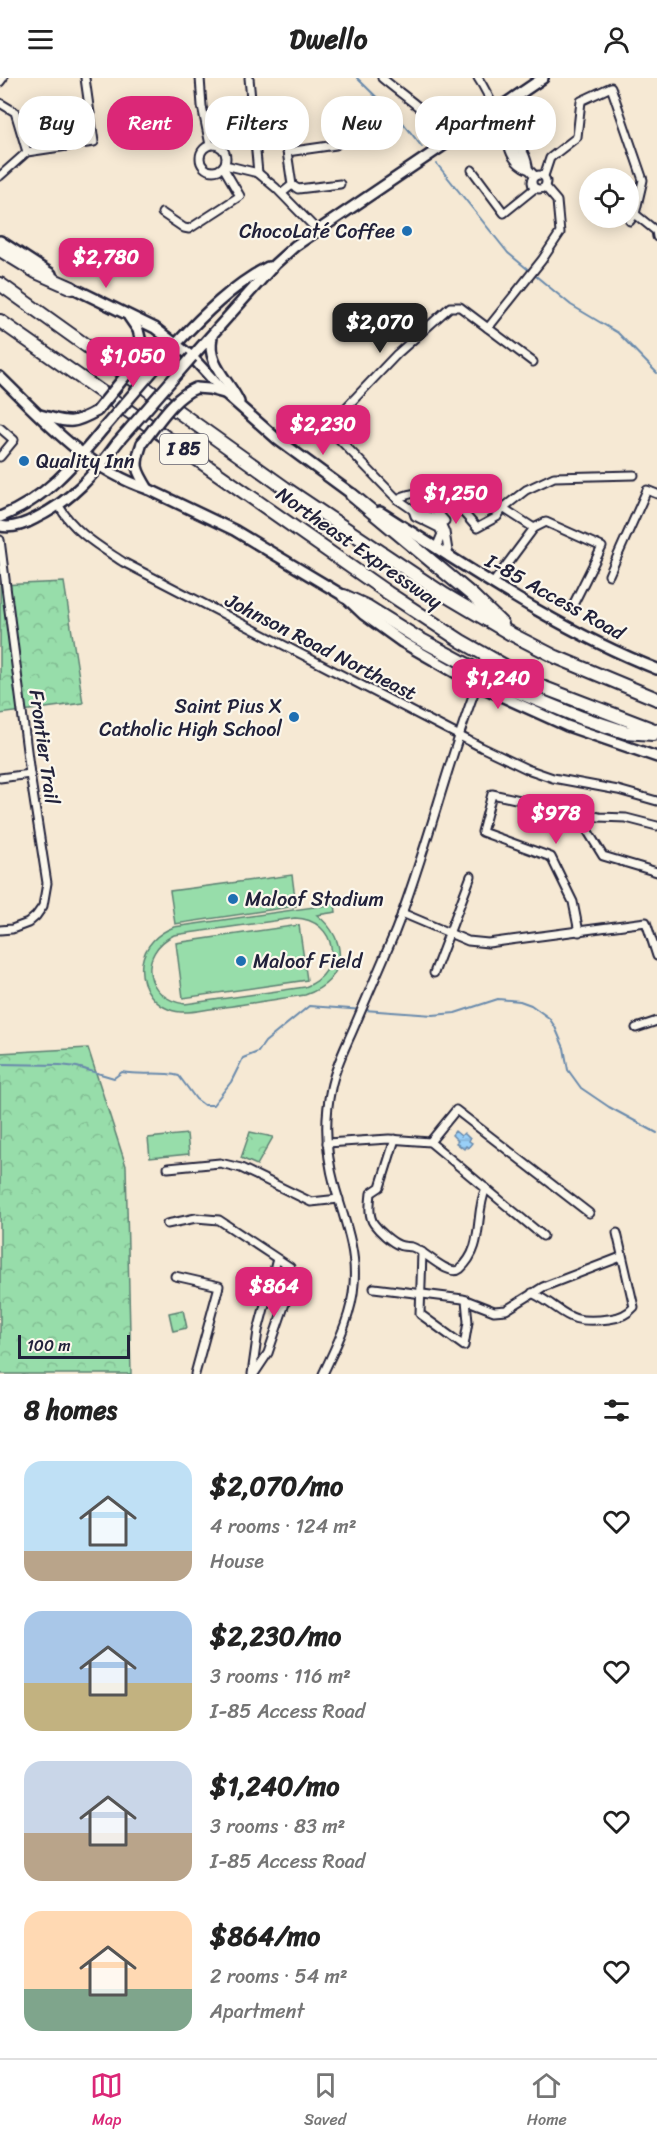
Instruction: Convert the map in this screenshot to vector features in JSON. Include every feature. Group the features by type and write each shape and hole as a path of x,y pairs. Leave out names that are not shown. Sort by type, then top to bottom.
{"highway":[{"path":"0,250 36,272 72,288"},
{"name":"Northeast Expressway","path":"0,284 285,488 445,595 511,634 584,669 657,699"},
{"name":"Northeast Expressway","path":"0,321 461,642 542,687 657,732"},
{"path":"352,495 472,595 511,634"},
{"path":"344,596 368,607 416,637 518,692 582,718 625,732 657,732"}],"main road":[{"path":"517,96 543,78"},
{"path":"0,526 26,523 59,506 85,484 117,443 275,264 317,230 437,150"},
{"name":"I-85 Access Road","path":"0,241 72,288 155,328 192,357 226,394 277,439 352,495 493,584 576,632 657,669"},
{"path":"0,517 16,511 50,488 176,344 206,314 257,273 275,264"},
{"path":"38,414 78,422 97,411 140,359 143,350 138,330 128,315"},
{"path":"212,337 210,352 214,363 242,407"},
{"path":"0,377 82,454 100,466 234,530 344,596 363,614 402,642 477,685 567,726 657,757"},
{"path":"148,489 138,474 136,463 142,443 179,398 188,391 196,388 218,390 226,394"}],"street":[{"path":"0,82 3,78"},
{"path":"0,176 27,152 94,142 85,78"},
{"path":"200,78 205,121"},
{"path":"249,78 251,96"},
{"path":"382,78 415,105"},
{"path":"478,78 490,96"},
{"path":"545,187 547,180 544,176 550,158 577,137 581,100 611,87 639,168"},
{"path":"0,103 15,112 27,152"},
{"path":"321,147 287,152 292,185 298,189 340,184"},
{"path":"206,150 201,154 203,167 215,171 224,166 258,173 282,193 317,230"},
{"path":"162,213 189,229 240,196 224,166 226,156 223,150"},
{"path":"256,150 258,173"},
{"path":"516,150 535,176 544,176"},
{"path":"639,168 643,180 639,196"},
{"path":"472,170 504,213 535,188 545,187"},
{"path":"535,176 532,182 535,188"},
{"path":"282,193 292,185"},
{"path":"488,328 542,260 560,233 557,201 545,187"},
{"path":"639,216 656,231 657,237"},
{"path":"449,556 446,532 440,521 413,510 397,499 338,438 334,425 340,414 397,354 450,307 460,307 533,362"},
{"path":"0,428 14,440 0,457"},
{"path":"462,511 477,528 497,517 503,508 526,490 554,477 634,475"},
{"path":"609,574 647,490 657,494"},
{"path":"397,499 408,494 425,492 453,500"},
{"name":"Johnson Road Northeast","path":"59,506 66,519 86,538 123,562 458,735 527,769 553,778 618,790 657,801"},
{"path":"503,508 534,528"},
{"path":"428,515 442,534 436,548"},
{"path":"493,584 534,528 546,522 602,548 572,607"},
{"name":"Frontier Trail","path":"0,540 30,774 47,883 43,906 28,922 12,929 0,930"},
{"path":"323,1374 344,1327 354,1283 352,1249 332,1174 327,1143 327,1115 332,1086 363,1004 402,913 458,735 477,685"},
{"path":"0,778 30,774"},
{"path":"579,932 573,902 551,857 482,832 492,794 599,817 626,818 657,826"},
{"path":"587,814 587,830 603,856 657,872"},
{"path":"434,973 471,876"},
{"path":"402,913 468,941 488,943 646,922 657,956"},
{"path":"636,1028 657,1021"},
{"path":"430,1142 456,1110 589,1213"},
{"path":"327,1143 395,1139 430,1142 543,1236"},
{"path":"395,1139 380,1187 371,1193 370,1204 375,1226 399,1246 414,1247 446,1268 454,1272 459,1271 473,1252 477,1240 481,1197 486,1188"},
{"path":"168,1168 220,1163 241,1168 311,1202 339,1199"},
{"path":"167,1224 196,1218 219,1220 290,1267 293,1276 291,1286 268,1353 253,1374"},
{"path":"532,1293 579,1321 615,1318 630,1311 634,1307 617,1233"},
{"path":"422,1252 420,1314 464,1346 468,1322 466,1300"},
{"path":"374,1288 466,1300 499,1312 543,1287 621,1257"},
{"path":"253,1374 258,1331 277,1258"},
{"path":"175,1276 219,1286 195,1374"}],"green space":[{"path":"64,582 83,703 0,714 0,585"},
{"name":"Maloof Stadium","path":"292,875 296,906 175,924 170,891"},
{"path":"335,904 336,912 317,915 328,925 335,936 339,948 339,960 329,980 319,989 305,995 181,1012 164,1007 151,996 143,981 142,972 146,951 153,940 174,927","holes":["295,918 309,921 320,927 328,937 331,959 318,980 305,987 185,1004 171,1000 161,993 150,974 150,963 154,953 162,943 174,935"]},
{"name":"Maloof Field","path":"299,925 307,980 183,998 176,943"},
{"path":"88,1048 126,1166 131,1374 0,1374 0,1053"},
{"path":"250,1132 273,1137 257,1165 241,1158"},
{"path":"187,1134 189,1154 150,1158 148,1138"},
{"path":"183,1310 187,1328 173,1331 169,1313"}],"water":[{"path":"455,1131 461,1136 464,1133 470,1139 472,1143 468,1148 466,1146 464,1149 456,1143 458,1141 452,1135"}],"waterway":[{"path":"357,78 404,124 415,138"},
{"path":"437,164 508,253 571,305 618,333 657,373"},
{"path":"0,1064 77,1067 114,1078 122,1072 179,1076 196,1099 204,1105 213,1105 231,1082 243,1058 258,1052 265,1042 309,1006 433,1015 455,1013 498,999 520,1001 531,1005 549,1018 564,1048 568,1070 581,1088 609,1107 657,1133"}],"place":[{"name":"ChocoLaté Coffee","path":"407,231"},
{"name":"Quality Inn","path":"24,461"},
{"name":"Saint Pius X Catholic High School","path":"294,717"},
{"name":"Maloof Stadium","path":"233,899"},
{"name":"Maloof Field","path":"241,961"}]}
